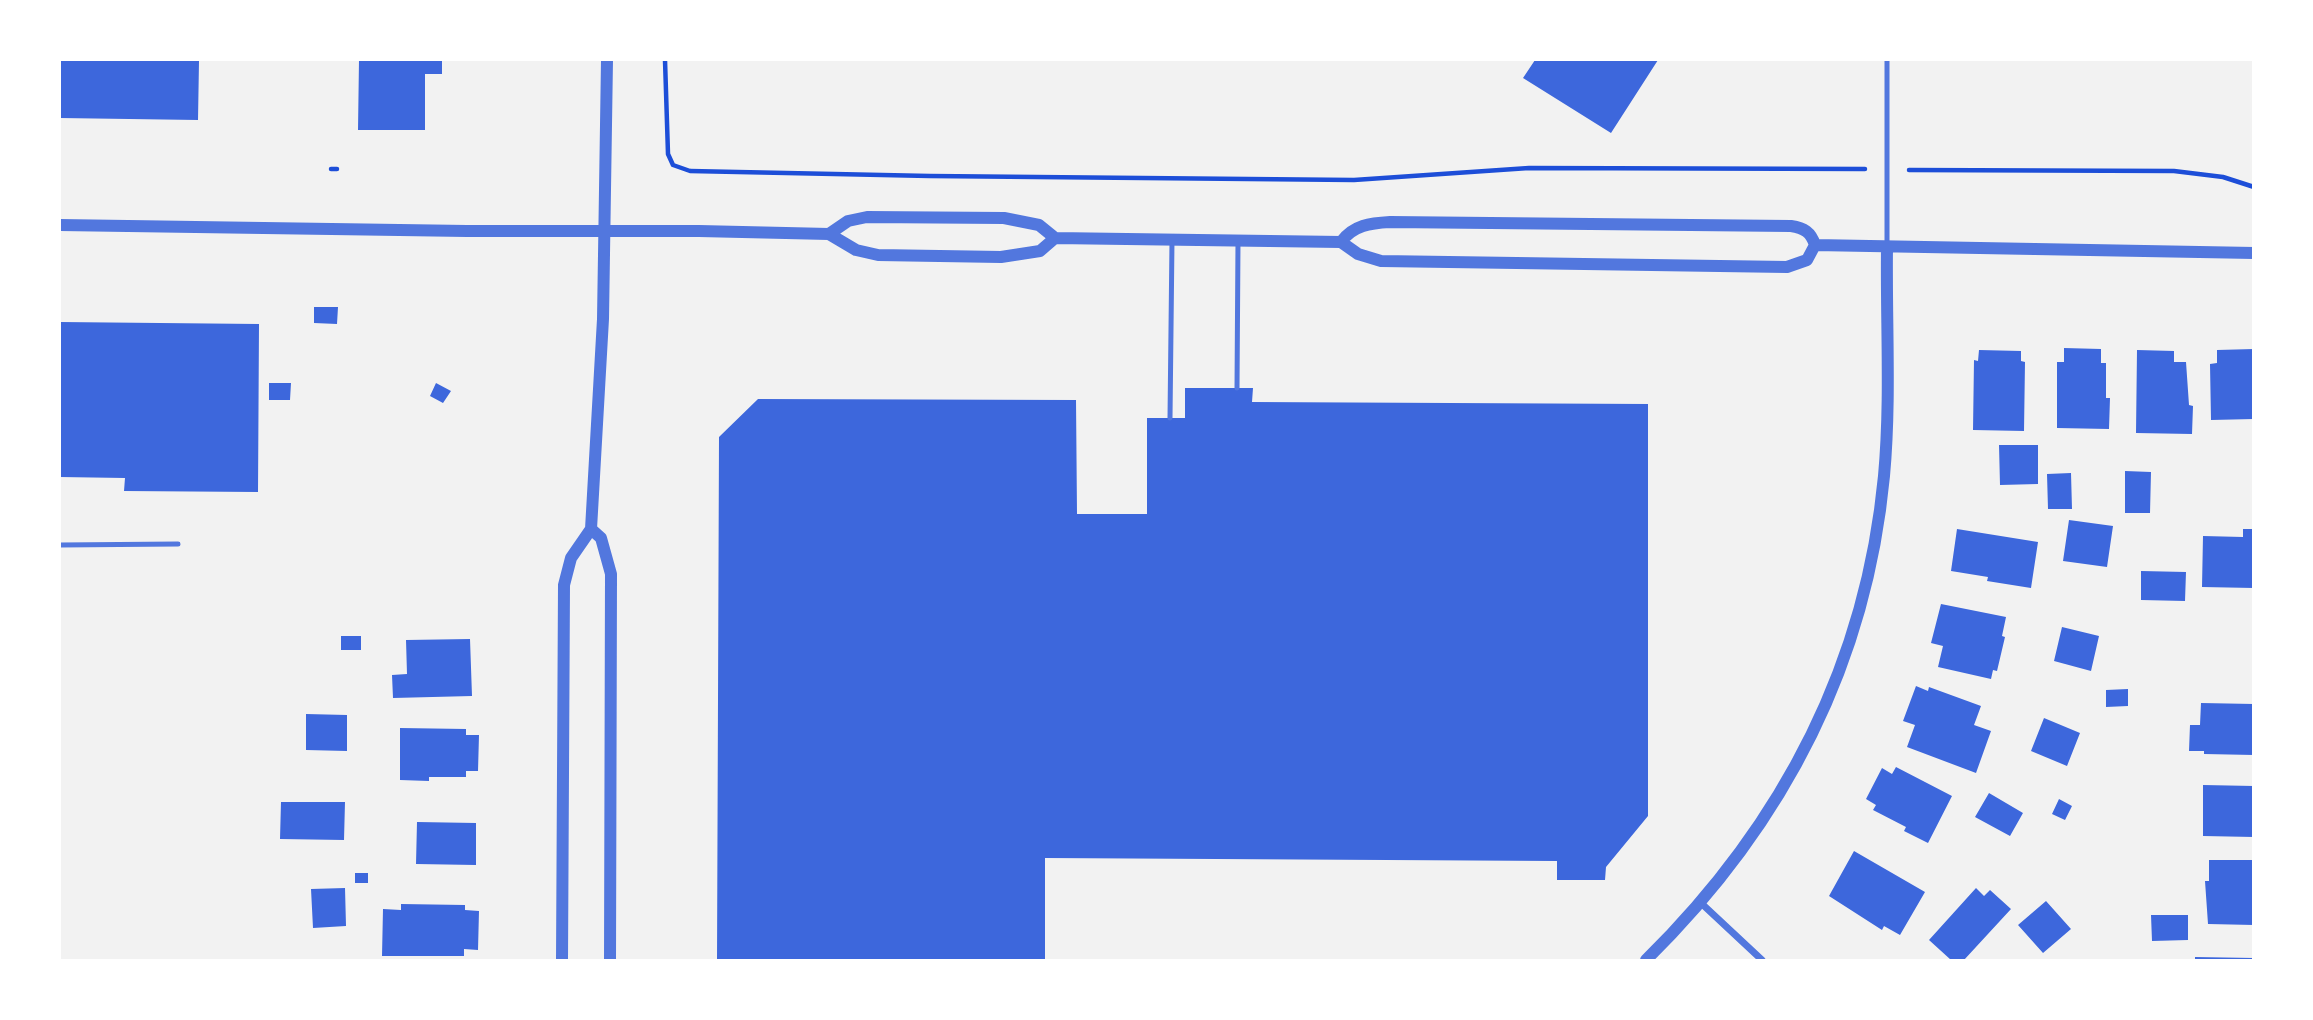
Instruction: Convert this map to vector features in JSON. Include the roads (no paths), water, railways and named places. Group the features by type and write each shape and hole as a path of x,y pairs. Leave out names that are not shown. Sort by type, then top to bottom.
{"street":[{"path":"562,961 564,585 571,558 591,528 603,318 607,60"},
{"path":"828,234 848,220 867,217 1004,218 1039,225 1055,238"},
{"path":"1342,242 1347,234 1358,227 1390,222 1791,226 1799,227 1810,234 1815,245"},
{"path":"60,225 828,234 856,250 878,255 1001,257 1032,254 1046,247 1055,238 1342,242 1358,254 1381,261 1787,267 1807,260 1815,245"},
{"path":"1815,245 2253,253"},
{"path":"1646,961 1701,903 1748,844 1794,769 1829,696 1857,618 1874,549 1884,476 1888,390 1888,248"},
{"path":"591,528 601,538 611,574 610,961"},
{"path":"1701,903 1762,961"}],"lane":[{"path":"1887,60 1888,248"},
{"path":"1170,418 1172,240"},
{"path":"1237,388 1238,241"},
{"path":"60,545 178,544"}]}
